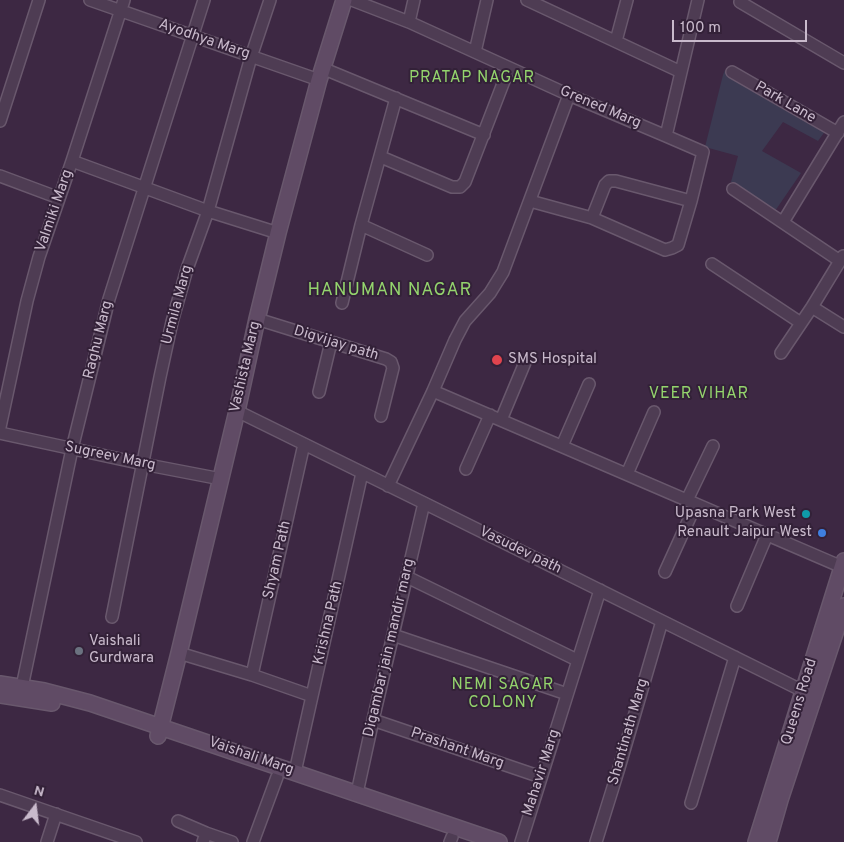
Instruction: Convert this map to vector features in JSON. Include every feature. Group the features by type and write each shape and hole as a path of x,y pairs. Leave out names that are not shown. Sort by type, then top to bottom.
{"street":[{"path":"0,121 39,0"},
{"name":"Ayodhya Marg","path":"90,0 122,5 193,36 251,57 321,74 396,98 484,135"},
{"name":"Raghu Marg","path":"22,687 72,449 109,299 204,0"},
{"name":"Urmila Marg","path":"112,617 172,322 187,269 208,211 251,57 270,0"},
{"name":"Vashista Marg","path":"159,731 278,233 321,74 344,0"},
{"name":"Grened Marg","path":"352,0 409,22 569,95 703,152 691,200"},
{"path":"409,22 414,0"},
{"path":"475,52 486,0"},
{"path":"527,0 681,72"},
{"path":"616,41 627,0"},
{"path":"666,136 698,0"},
{"path":"740,2 844,63"},
{"name":"Valmiki Marg","path":"0,427 27,301 39,257 122,5"},
{"path":"380,157 452,186 460,187 465,182 509,68"},
{"name":"Park Lane","path":"732,72 838,133"},
{"path":"388,486 465,321 490,293 503,272 569,95"},
{"path":"342,303 396,98"},
{"path":"783,222 844,122"},
{"path":"72,161 208,211 278,233"},
{"path":"0,176 59,198"},
{"path":"530,201 592,218 665,250 678,245 691,200 616,181 609,181 605,185 592,218"},
{"path":"733,189 842,258 781,353"},
{"path":"361,225 427,255"},
{"path":"712,264 801,323"},
{"path":"812,307 844,327"},
{"name":"Digvijay path","path":"257,320 391,362 393,368 381,416"},
{"path":"319,392 331,342"},
{"path":"466,469 496,418 526,360"},
{"path":"562,446 589,384"},
{"path":"433,391 767,534 843,564"},
{"name":"Vasudev path","path":"237,411 803,691"},
{"path":"628,474 654,412"},
{"name":"Sugreev Marg","path":"0,433 143,464 220,478"},
{"name":"Shyam Path","path":"252,675 304,444"},
{"path":"665,572 713,446"},
{"name":"Krishna Path","path":"253,842 284,772 312,696 362,473"},
{"name":"Digambar jain mandir marg","path":"357,794 424,503"},
{"path":"736,606 767,534"},
{"name":"Queens Road","path":"756,842 843,564"},
{"path":"407,577 577,660"},
{"name":"Mahavir Marg","path":"521,842 600,590"},
{"name":"Queens Road","path":"768,842 844,606"},
{"name":"Shantinath Marg","path":"596,842 662,621"},
{"path":"393,636 567,694"},
{"path":"179,653 252,675 312,696"},
{"path":"691,803 735,657"},
{"name":"Vaishali Marg","path":"0,689 22,687 90,703 159,731 357,794 468,842"},
{"name":"Vaishali Marg","path":"0,689 159,731"},
{"name":"Prashant Marg","path":"373,720 541,777"},
{"name":"Vaishali Marg","path":"284,772 453,835 499,842"},
{"path":"0,795 131,841"},
{"path":"48,842 56,814"},
{"path":"178,821 205,838 232,842"}],"shaded area":[{"path":"725,70 826,130 818,141 783,122 762,151 801,173 775,211 731,182 738,156 705,147"}],"place":[{"name":"SMS Hospital","path":"497,360"},
{"name":"Upasna Park West","path":"806,514"},
{"name":"Renault Jaipur West","path":"822,533"},
{"name":"Vaishali Gurdwara","path":"79,651"}],"district":[{"name":"PRATAP NAGAR","path":"472,79"},
{"name":"HANUMAN NAGAR","path":"390,291"},
{"name":"VEER VIHAR","path":"699,395"},
{"name":"NEMI SAGAR COLONY","path":"503,695"}]}
